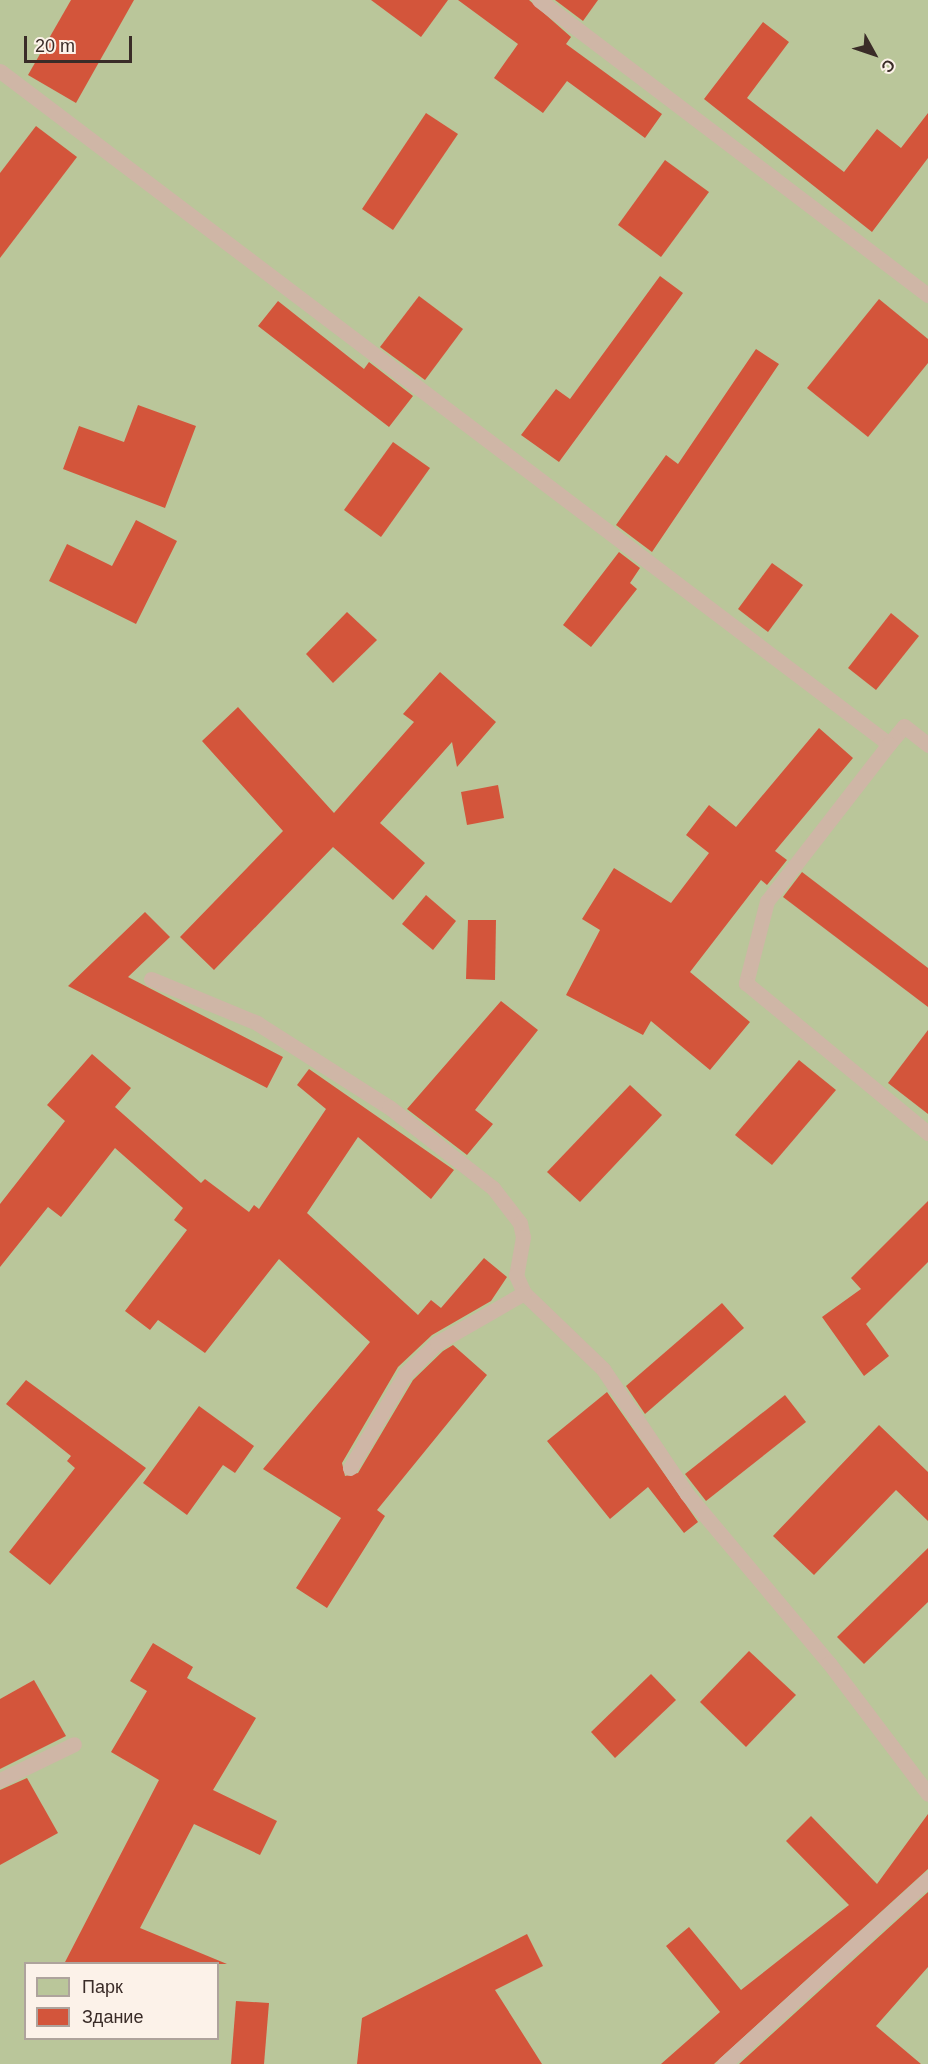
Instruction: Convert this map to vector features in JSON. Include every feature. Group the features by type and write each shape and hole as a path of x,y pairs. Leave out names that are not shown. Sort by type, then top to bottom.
{"lane":[{"path":"539,0 928,295"},
{"path":"0,70 888,744"},
{"path":"928,745 904,726 766,902 746,983 928,1133"},
{"path":"151,979 258,1023 389,1107 493,1188 520,1223 524,1237 516,1275 524,1293 603,1369 687,1494 829,1663 928,1794"},
{"path":"350,1468 405,1374 438,1343 524,1293"},
{"path":"0,1780 74,1744"},
{"path":"724,2064 928,1879"}],"green space":[{"path":"0,0 928,0 928,2064 0,2064"}],"building":[{"path":"71,0 134,0 76,103 28,75"},
{"path":"371,0 448,0 421,37"},
{"path":"458,0 529,0 571,37 566,44 662,114 645,138 567,81 543,113 494,78 518,44"},
{"path":"555,0 598,0 583,21"},
{"path":"763,22 789,42 747,98 844,172 877,129 901,148 928,113 928,158 872,232 704,99"},
{"path":"426,113 458,134 393,230 362,209"},
{"path":"36,126 77,157 0,258 0,173"},
{"path":"665,160 709,192 661,257 618,225"},
{"path":"660,276 683,293 559,462 521,435 556,389 570,399"},
{"path":"419,296 463,329 425,380 380,347"},
{"path":"879,299 928,339 928,363 868,437 807,388"},
{"path":"278,301 364,369 369,362 413,396 389,427 258,326"},
{"path":"756,349 779,364 652,552 616,525 666,455 678,464"},
{"path":"138,405 196,426 165,508 63,469 79,426 124,442"},
{"path":"393,442 430,468 381,537 344,510"},
{"path":"136,520 177,541 136,624 49,581 67,544 112,566"},
{"path":"619,552 640,568 630,583 637,589 591,647 563,625"},
{"path":"772,563 803,585 768,632 738,609"},
{"path":"347,612 377,640 333,683 306,654"},
{"path":"891,613 919,636 876,690 848,668"},
{"path":"440,672 496,722 457,767 452,742 380,823 425,863 393,900 333,847 214,970 180,937 283,831 202,741 238,707 334,813 414,722 403,714"},
{"path":"819,728 853,758 775,851 787,860 767,885 761,880 690,972 750,1022 710,1070 651,1021 643,1035 566,995 600,930 582,919 614,868 671,903 709,853 686,835 709,805 736,827"},
{"path":"498,785 504,818 467,825 461,792"},
{"path":"802,872 928,968 928,1007 783,897"},
{"path":"426,895 456,921 433,950 402,924"},
{"path":"145,912 170,937 128,977 283,1057 267,1088 68,986"},
{"path":"468,920 496,920 495,980 466,979"},
{"path":"501,1001 538,1030 475,1110 493,1124 467,1155 407,1109"},
{"path":"928,1030 928,1114 888,1083"},
{"path":"92,1054 131,1088 115,1107 201,1183 205,1179 249,1212 254,1205 259,1209 326,1109 297,1085 309,1069 454,1170 431,1199 358,1137 307,1213 418,1315 431,1300 441,1308 484,1258 507,1277 491,1301 432,1335 398,1367 342,1463 345,1476 358,1473 413,1380 443,1351 453,1345 487,1375 377,1510 385,1516 327,1608 296,1588 341,1518 263,1469 370,1342 279,1259 205,1353 158,1320 150,1330 125,1311 187,1230 174,1220 183,1208 115,1148 61,1217 48,1207 0,1267 0,1204 65,1121 47,1105"},
{"path":"799,1060 836,1090 772,1165 735,1135"},
{"path":"630,1085 662,1115 580,1202 547,1172"},
{"path":"928,1201 928,1262 866,1324 889,1356 864,1376 822,1317 861,1289 851,1278"},
{"path":"722,1303 744,1328 645,1414 626,1386"},
{"path":"26,1380 146,1468 50,1585 9,1552 75,1468 67,1461 71,1456 6,1404"},
{"path":"607,1392 698,1522 684,1533 648,1487 610,1519 547,1441"},
{"path":"785,1395 806,1422 706,1501 685,1474"},
{"path":"199,1406 254,1446 235,1473 223,1465 187,1515 143,1483"},
{"path":"879,1425 928,1472 928,1521 896,1490 814,1575 773,1536"},
{"path":"928,1548 928,1602 864,1664 837,1637"},
{"path":"153,1643 193,1667 187,1678 256,1718 213,1790 277,1821 260,1855 194,1824 140,1928 227,1964 219,1964 219,1962 65,1962 159,1780 111,1752 147,1691 130,1681"},
{"path":"749,1651 796,1695 746,1747 700,1702"},
{"path":"651,1674 676,1700 615,1758 591,1732"},
{"path":"34,1680 66,1736 0,1769 0,1699"},
{"path":"27,1778 58,1833 0,1865 0,1790"},
{"path":"928,1814 928,1869 714,2064 661,2064 720,2012 666,1946 689,1927 741,1990 849,1905 786,1841 811,1816 877,1884"},
{"path":"928,1892 928,1967 876,2026 921,2064 739,2064"},
{"path":"527,1934 543,1966 495,1990 542,2064 357,2064 362,2018"},
{"path":"236,2001 269,2003 264,2064 231,2064"}]}
